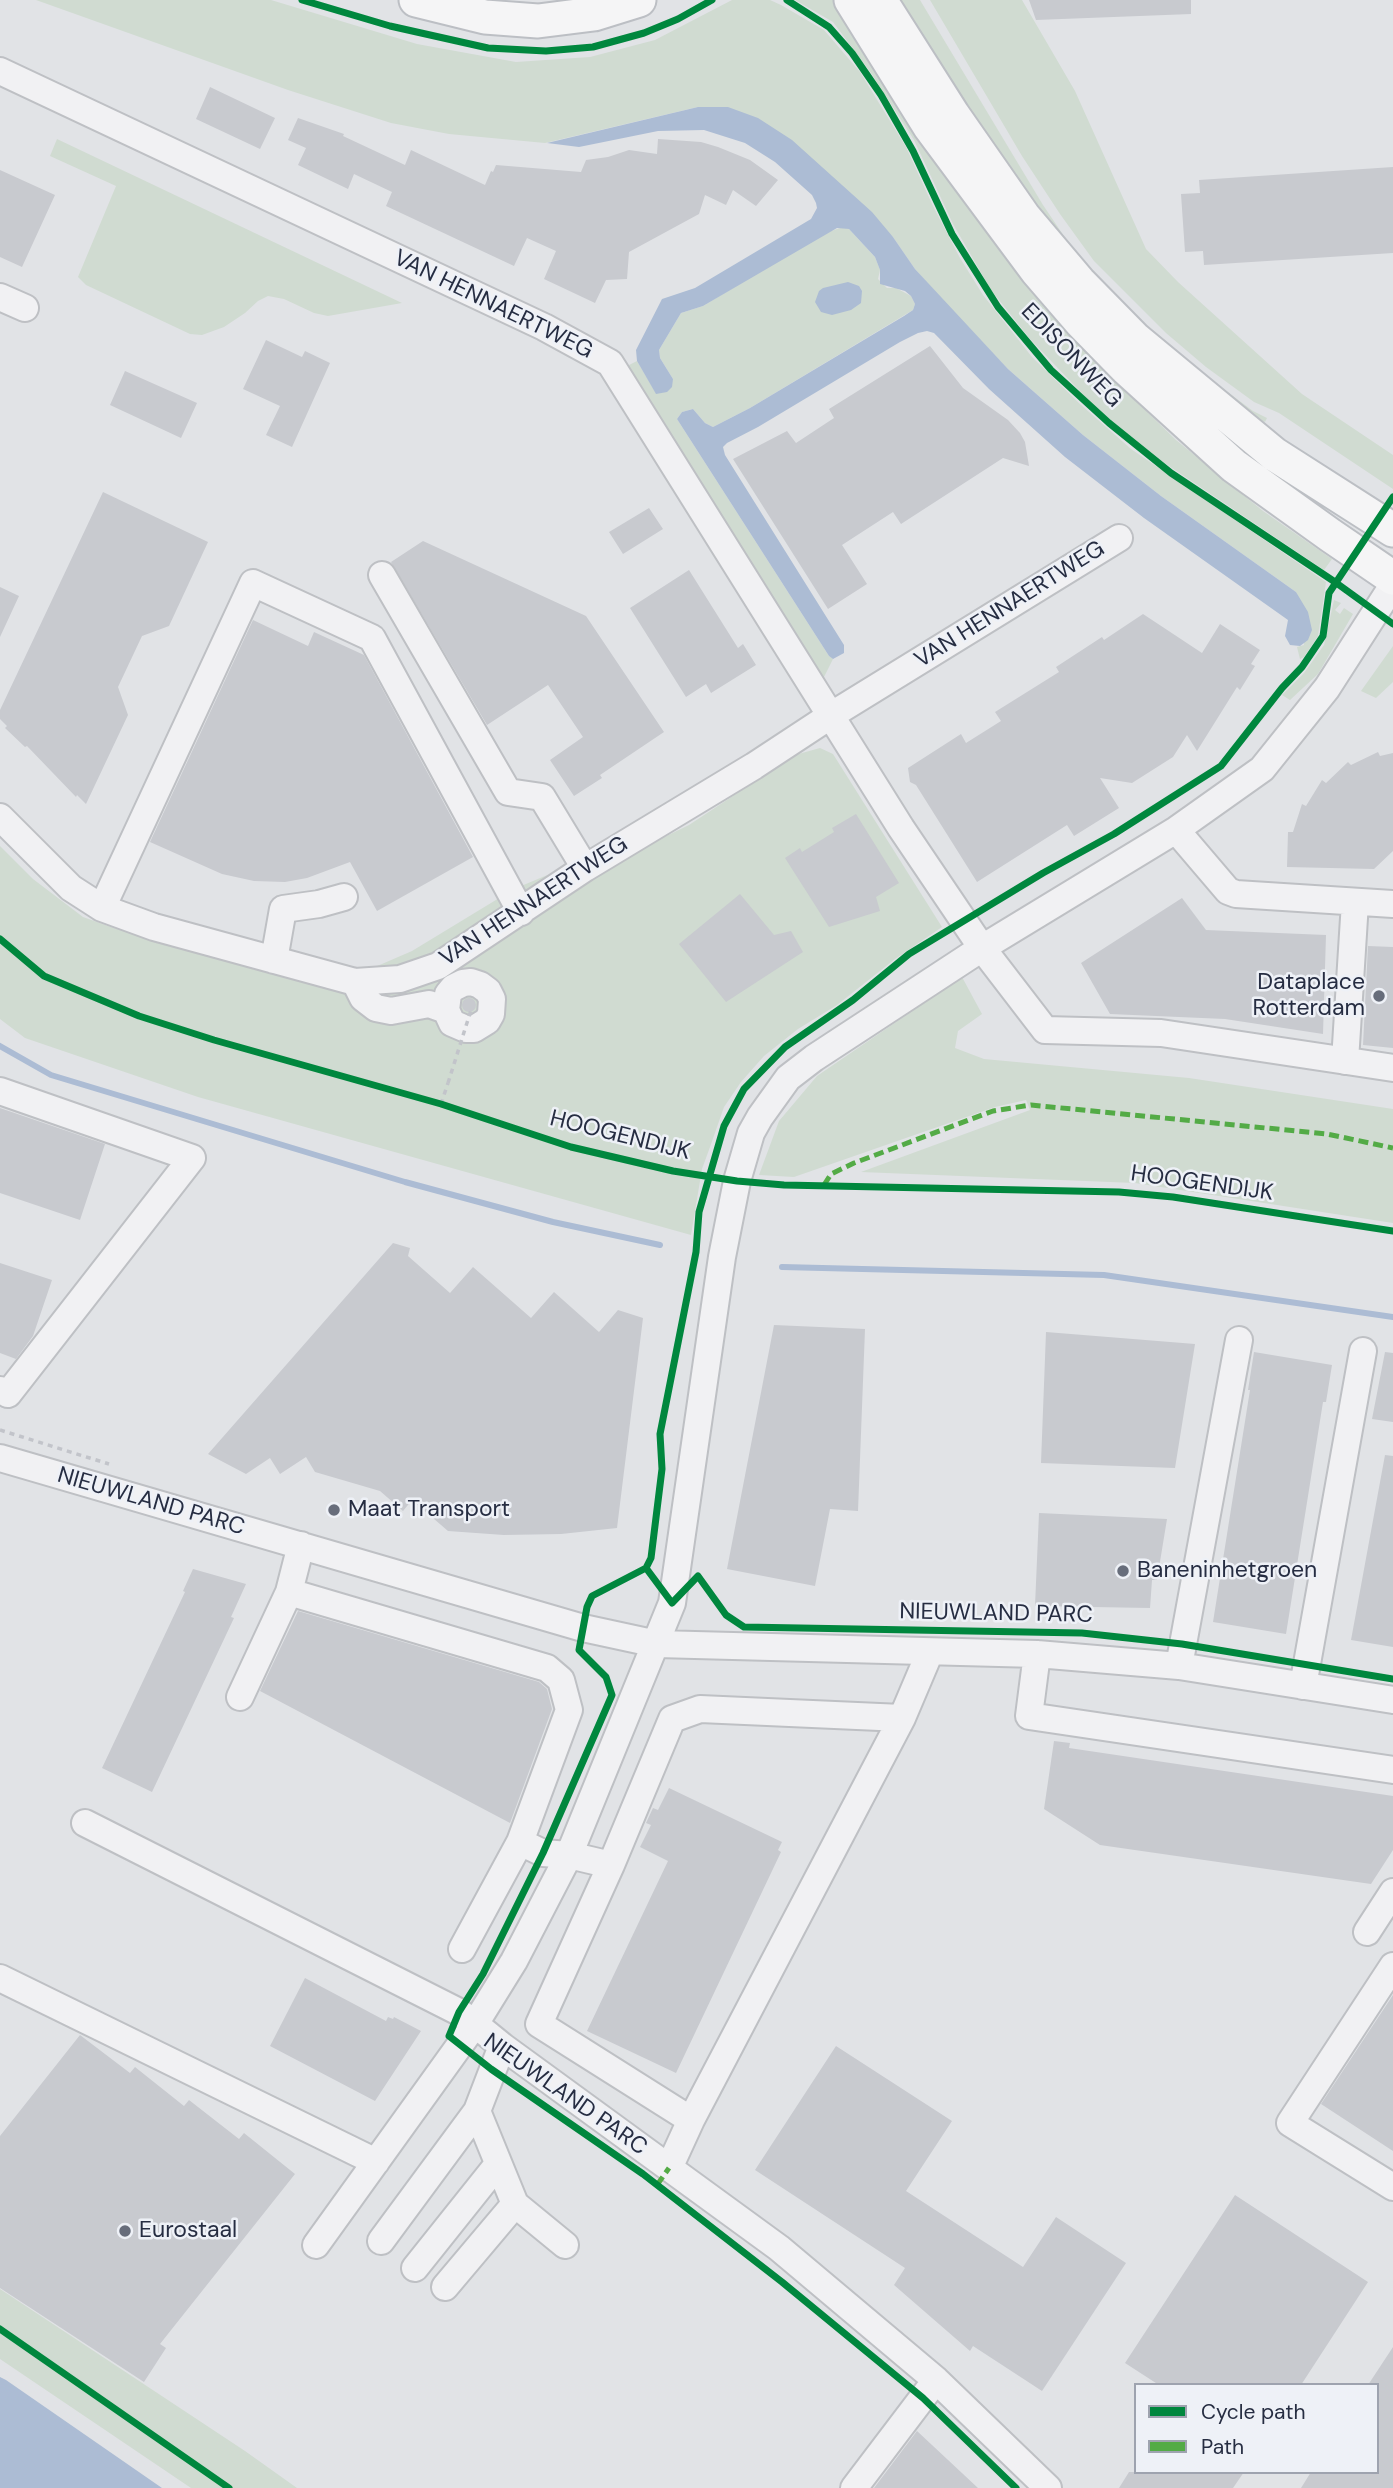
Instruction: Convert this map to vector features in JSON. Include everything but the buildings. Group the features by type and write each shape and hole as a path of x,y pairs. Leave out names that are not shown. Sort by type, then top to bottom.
{"main road":[{"path":"416,0 485,17 538,22 594,14 639,0"},
{"name":"EDISONWEG","path":"851,0 930,127 1037,271 1081,322 1126,368 1234,466 1393,578"},
{"path":"880,0 953,115 1009,195 1079,282 1135,339 1274,454 1393,530"}],"street":[{"name":"VAN HENNAERTWEG","path":"0,71 544,327 610,363 943,893 1045,1030 1161,1032 1345,1061"},
{"path":"0,297 26,308"},
{"name":"VAN HENNAERTWEG","path":"0,817 71,888 102,908 154,927 355,982 400,979 438,966 584,868 754,766 830,716 1119,538"},
{"path":"382,575 508,792 542,797 584,868"},
{"path":"102,908 253,583 372,638 520,912"},
{"name":"NIEUWLAND PARC","path":"316,2245 475,2024 514,1961 569,1855 657,1644 672,1603 722,1257 737,1181 751,1133 788,1078 814,1058 982,948 1176,831 1262,769 1326,688 1393,585"},
{"path":"1176,831 1228,891 1236,894 1380,900 1345,1061 1393,1068"},
{"path":"274,960 283,909 344,897"},
{"path":"456,954 459,976 467,995"},
{"path":"355,982 363,998 376,1008 391,1012 429,1004 446,1010"},
{"path":"480,985 488,991 493,1007 487,1021 474,1029 466,1029 452,1023 446,1010 448,994 453,988 467,995 480,985"},
{"path":"0,1091 192,1158 8,1394 0,1390"},
{"path":"1179,1666 1239,1340"},
{"path":"1303,1686 1363,1351"},
{"name":"NIEUWLAND PARC","path":"0,1459 583,1628 657,1644 1037,1654 1179,1666 1393,1700"},
{"path":"240,1697 289,1592 301,1545"},
{"path":"289,1592 547,1668 561,1680 569,1710 520,1842 462,1949"},
{"path":"669,2168 691,2120 902,1718 930,1653"},
{"path":"1037,1654 1029,1716 1393,1770"},
{"name":"NIEUWLAND PARC","path":"691,2120 539,2024 611,1865 672,1719 700,1709 902,1718"},
{"path":"85,1823 459,2012 475,2024"},
{"path":"520,1842 543,1853 569,1855 611,1865"},
{"path":"1367,1932 1393,1892"},
{"path":"1393,1966 1290,2123 1393,2188"},
{"path":"0,1978 376,2162"},
{"name":"NIEUWLAND PARC","path":"475,2024 779,2248 936,2380 1042,2486"},
{"path":"381,2241 477,2111 502,2046"},
{"path":"477,2111 515,2204 565,2245"},
{"path":"415,2268 498,2164"},
{"path":"445,2287 515,2204"},
{"path":"854,2488 936,2380"}],"path":[{"path":"441,1104 467,995"},
{"path":"428,1100 454,1108"}],"shaded area":[{"path":"36,0 271,0 417,44 516,62 590,57 655,40 732,0 770,0 781,5 824,30 860,72 906,147 960,258 983,295 1032,357 1131,449 1326,582 1318,636 1300,659 1297,647 1304,645 1296,592 1161,496 1083,435 1008,369 915,269 893,237 698,107 545,143 449,134 391,123 288,90"},
{"path":"795,0 843,0 1137,402 1176,440 1263,511 1332,559 1324,570 1163,462 1098,410 1030,339 991,290 953,224 914,140 871,73 833,22"},
{"path":"893,0 920,0 1043,205 1070,245 1095,274 1118,300 1189,363 1253,411 1267,418 1265,422 1247,415 1194,375 1134,323 1091,280 1034,213"},
{"path":"930,0 1022,0 1075,91 1146,249 1178,282 1302,394 1393,455 1393,489 1279,413 1254,402 1206,367 1166,333 1094,261 1022,156"},
{"path":"57,139 402,303 328,316 314,313 284,299 268,296 224,327 202,335 190,334 86,285 78,277 116,186 50,156"},
{"path":"843,227 849,229 875,257 880,270 878,279 887,288 896,288 911,296 915,304 913,310 750,408 713,427 705,423 693,409 682,412 677,419 833,659 822,681 641,395 636,378 627,366 637,361 656,393 673,379 660,358 659,350 681,313 703,306 822,234"},
{"path":"1334,600 1341,603 1335,610 1340,614 1344,608 1353,614 1318,674 1290,700 1282,695 1304,673 1324,645"},
{"path":"1393,646 1393,682 1376,698 1361,691"},
{"path":"820,748 833,754 942,927 895,959 837,1005 798,1029 764,1056 741,1082 724,1107 702,1169 691,1235 198,1097 25,1038 0,1019 0,846 33,879 83,917 266,972 294,978 331,976 375,967 412,951 514,889 545,876 652,843 689,825 795,755"},
{"path":"962,977 982,1014 958,1031 955,1048 984,1059 1189,1078 1393,1109 1393,1223 1135,1183 861,1172 1030,1110 1026,1100 995,1107 794,1177 759,1175 779,1121 817,1076"},
{"path":"0,2289 297,2488 191,2488 0,2359"}],"water":[{"path":"698,107 728,107 758,118 792,140 872,212 915,269 1008,369 1083,435 1161,496 1296,592 1308,612 1312,630 1308,640 1300,646 1290,645 1285,636 1288,620 1144,518 1065,457 989,389 934,333 927,331 900,342 723,447 725,455 844,645 844,653 833,659 829,656 677,419 682,412 693,409 705,423 713,427 750,408 904,316 913,310 915,304 905,291 880,284 880,270 875,257 849,229 837,228 703,306 681,313 659,350 660,358 673,379 672,387 667,392 656,394 637,361 636,350 662,299 695,288 811,219 817,208 816,203 812,195 775,162 745,143 704,130 658,131 579,147 547,143"},
{"path":"848,282 859,286 862,291 861,303 851,310 832,315 821,312 815,302 819,291"},
{"path":"0,2377 6,2380 162,2488 0,2488"}],"waterway":[{"path":"0,1046 51,1075 405,1182 553,1222 660,1245"},
{"path":"782,1267 1104,1275 1393,1317"}],"marked path":[{"path":"824,1185 831,1174 854,1163 993,1111 1031,1105 1327,1134 1393,1148"},
{"path":"657,2185 669,2168"}],"cycle path":[{"path":"302,0 390,26 488,48 546,51 593,47 644,33 678,19 712,0"},
{"path":"787,0 829,27 852,53 881,95 913,151 952,234 998,307 1051,370 1109,423 1171,473 1335,582 1393,624"},
{"path":"1393,497 1329,593 1323,636 1302,667 1282,688 1221,766 1114,834 1043,873 909,954 853,1000 785,1047 744,1089 724,1126 699,1212 696,1252 660,1434 662,1469 651,1558 646,1568 672,1603 698,1576 726,1615 744,1627 1082,1633 1182,1644 1393,1679"},
{"name":"HOOGENDIJK","path":"0,939 44,976 139,1016 441,1104 571,1147 673,1171 784,1185 1119,1192 1173,1197 1393,1231"},
{"path":"646,1568 592,1596 587,1607 579,1650 606,1677 612,1695 543,1853 449,2036 491,2069 643,2174 782,2282 923,2398 1016,2488"},
{"path":"0,2329 229,2488"}],"place":[{"name":"Dataplace Rotterdam","path":"1379,996"},
{"name":"Maat Transport","path":"334,1510"},
{"name":"Baneninhetgroen","path":"1123,1571"},
{"name":"Eurostaal","path":"125,2231"}]}
